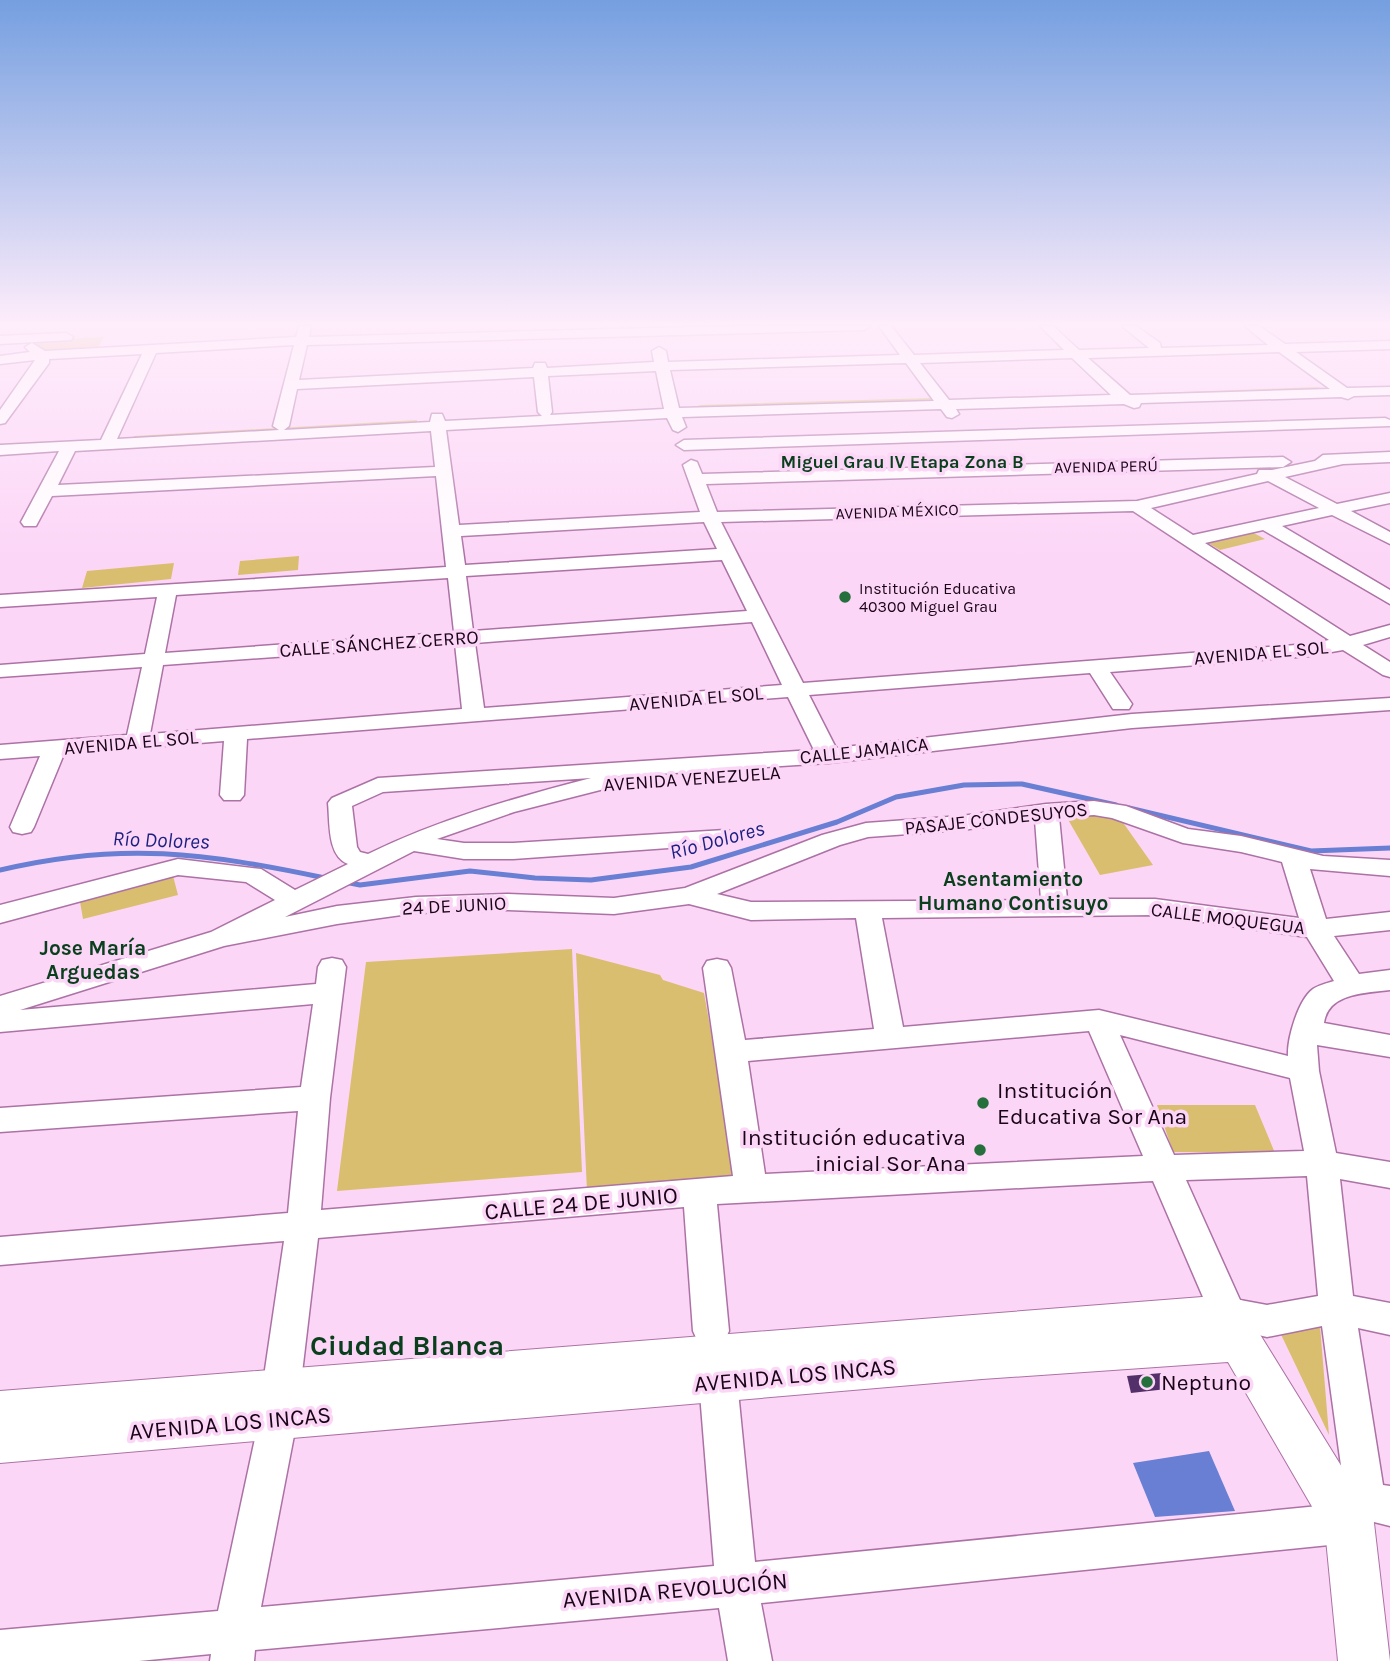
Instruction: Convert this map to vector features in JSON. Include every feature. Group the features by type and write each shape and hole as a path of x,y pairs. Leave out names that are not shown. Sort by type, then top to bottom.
{"main road":[{"name":"AVENIDA LOS INCAS","path":"0,1413 280,1405 718,1381 1245,1325"},
{"name":"AVENIDA LOS INCAS","path":"0,1441 280,1405 1245,1325"},
{"path":"1245,1325 1368,1510 1365,1661"}],"street":[{"path":"0,420 12,404"},
{"path":"109,439 125,404"},
{"path":"281,426 287,404"},
{"path":"544,404 545,411"},
{"path":"671,404 710,517 828,755"},
{"path":"0,450 281,426 437,422 545,411 836,404"},
{"path":"944,404 986,457"},
{"path":"1133,404 1390,539"},
{"path":"1359,404 1387,425"},
{"path":"0,441 109,439 672,409"},
{"path":"437,422 474,715"},
{"path":"696,479 986,457 1181,429 1387,425"},
{"path":"684,445 986,457"},
{"path":"30,522 70,446"},
{"name":"AVENIDA PERÚ","path":"986,457 1083,470 1110,466 1390,457"},
{"name":"AVENIDA MÉXICO","path":"451,531 710,517 1138,506 1339,460"},
{"path":"47,491 443,471"},
{"path":"1192,540 1390,498"},
{"path":"1138,506 1390,671"},
{"path":"1267,525 1390,598"},
{"path":"0,601 728,554"},
{"path":"137,742 168,590"},
{"name":"CALLE SÁNCHEZ CERRO","path":"0,671 758,616"},
{"name":"AVENIDA EL SOL","path":"0,752 1309,650 1390,631"},
{"path":"1096,666 1121,704"},
{"name":"CALLE JAMAICA","path":"368,866 351,856 345,847 340,803 378,785 828,755 1132,721 1390,704"},
{"path":"232,795 236,734"},
{"path":"22,827 55,748"},
{"name":"AVENIDA VENEZUELA","path":"0,1006 221,939 410,843 506,807 605,782 664,776 807,770 823,764 828,755"},
{"name":"PASAJE CONDESUYOS","path":"689,896 831,840 866,830 962,823 1046,811 1108,809 1183,836 1241,844 1324,864 1390,868"},
{"path":"1046,811 1055,907"},
{"path":"410,843 464,850 513,851 725,837"},
{"path":"1293,856 1317,929 1351,985"},
{"path":"0,914 178,867 252,875 304,898"},
{"name":"CALLE MOQUEGUA","path":"689,896 751,911 1155,907 1188,909 1317,929 1390,921"},
{"name":"24 DE JUNIO","path":"221,939 337,915 416,905 507,902 614,906 689,896"},
{"path":"867,908 890,1037"},
{"path":"717,968 751,1188"},
{"path":"0,1023 330,980 280,1405 233,1645"},
{"path":"1368,1510 1337,1308 1322,1163 1304,1071 1302,1045 1308,1031 1311,1012 1323,996 1351,985 1390,980"},
{"path":"1099,1020 1162,1168 1245,1325 1337,1308 1390,1319"},
{"path":"732,1052 1099,1020 1304,1071"},
{"path":"1308,1031 1390,1046"},
{"path":"0,1120 315,1098"},
{"name":"CALLE 24 DE JUNIO","path":"0,1251 751,1188 1322,1163 1390,1175"},
{"path":"699,1193 710,1331"},
{"path":"718,1381 736,1585 750,1661"},
{"name":"AVENIDA REVOLUCIÓN","path":"0,1652 233,1645 1368,1510"}],"shaded area":[{"path":"749,404 884,404 692,409 700,405"},
{"path":"417,420 417,425 132,441 134,436"},
{"path":"1246,529 1265,539 1220,550 1201,539"},
{"path":"299,556 298,570 238,575 240,561"},
{"path":"174,563 171,579 82,588 87,571"},
{"path":"1117,814 1153,865 1100,875 1066,816"},
{"path":"172,872 178,895 83,919 79,896"},
{"path":"572,949 582,1172 337,1191 366,962"},
{"path":"576,953 660,975 663,980 704,993 738,1182 587,1191"},
{"path":"1157,1105 1255,1105 1275,1153 1173,1152"},
{"path":"1276,1324 1320,1326 1329,1435"}],"water":[{"path":"1209,1451 1235,1511 1155,1517 1133,1463"}],"building":[{"name":"Neptuno","path":"1162,1373 1167,1389 1131,1393 1127,1376"}],"waterway":[{"name":"Río Dolores","path":"345,882 360,885 470,871 535,878 591,880 691,867 837,822 896,797 964,785 1022,784 1116,805"},
{"name":"Río Dolores","path":"1129,808 1311,851 1390,848"},
{"name":"Río Dolores","path":"0,870 44,861 125,853 202,857 325,878"}],"place":[{"name":"Institución Educativa 40300 Miguel Grau","path":"845,597"},
{"name":"Institución Educativa Sor Ana","path":"983,1103"},
{"name":"Institución educativa inicial Sor Ana","path":"980,1150"},
{"name":"Neptuno","path":"1147,1382"}],"district":[{"name":"Miguel Grau IV Etapa Zona B","path":"902,462"},
{"name":"Asentamiento Humano Contisuyo","path":"1013,891"},
{"name":"Jose María Arguedas","path":"93,960"},
{"name":"Ciudad Blanca","path":"407,1345"}]}
